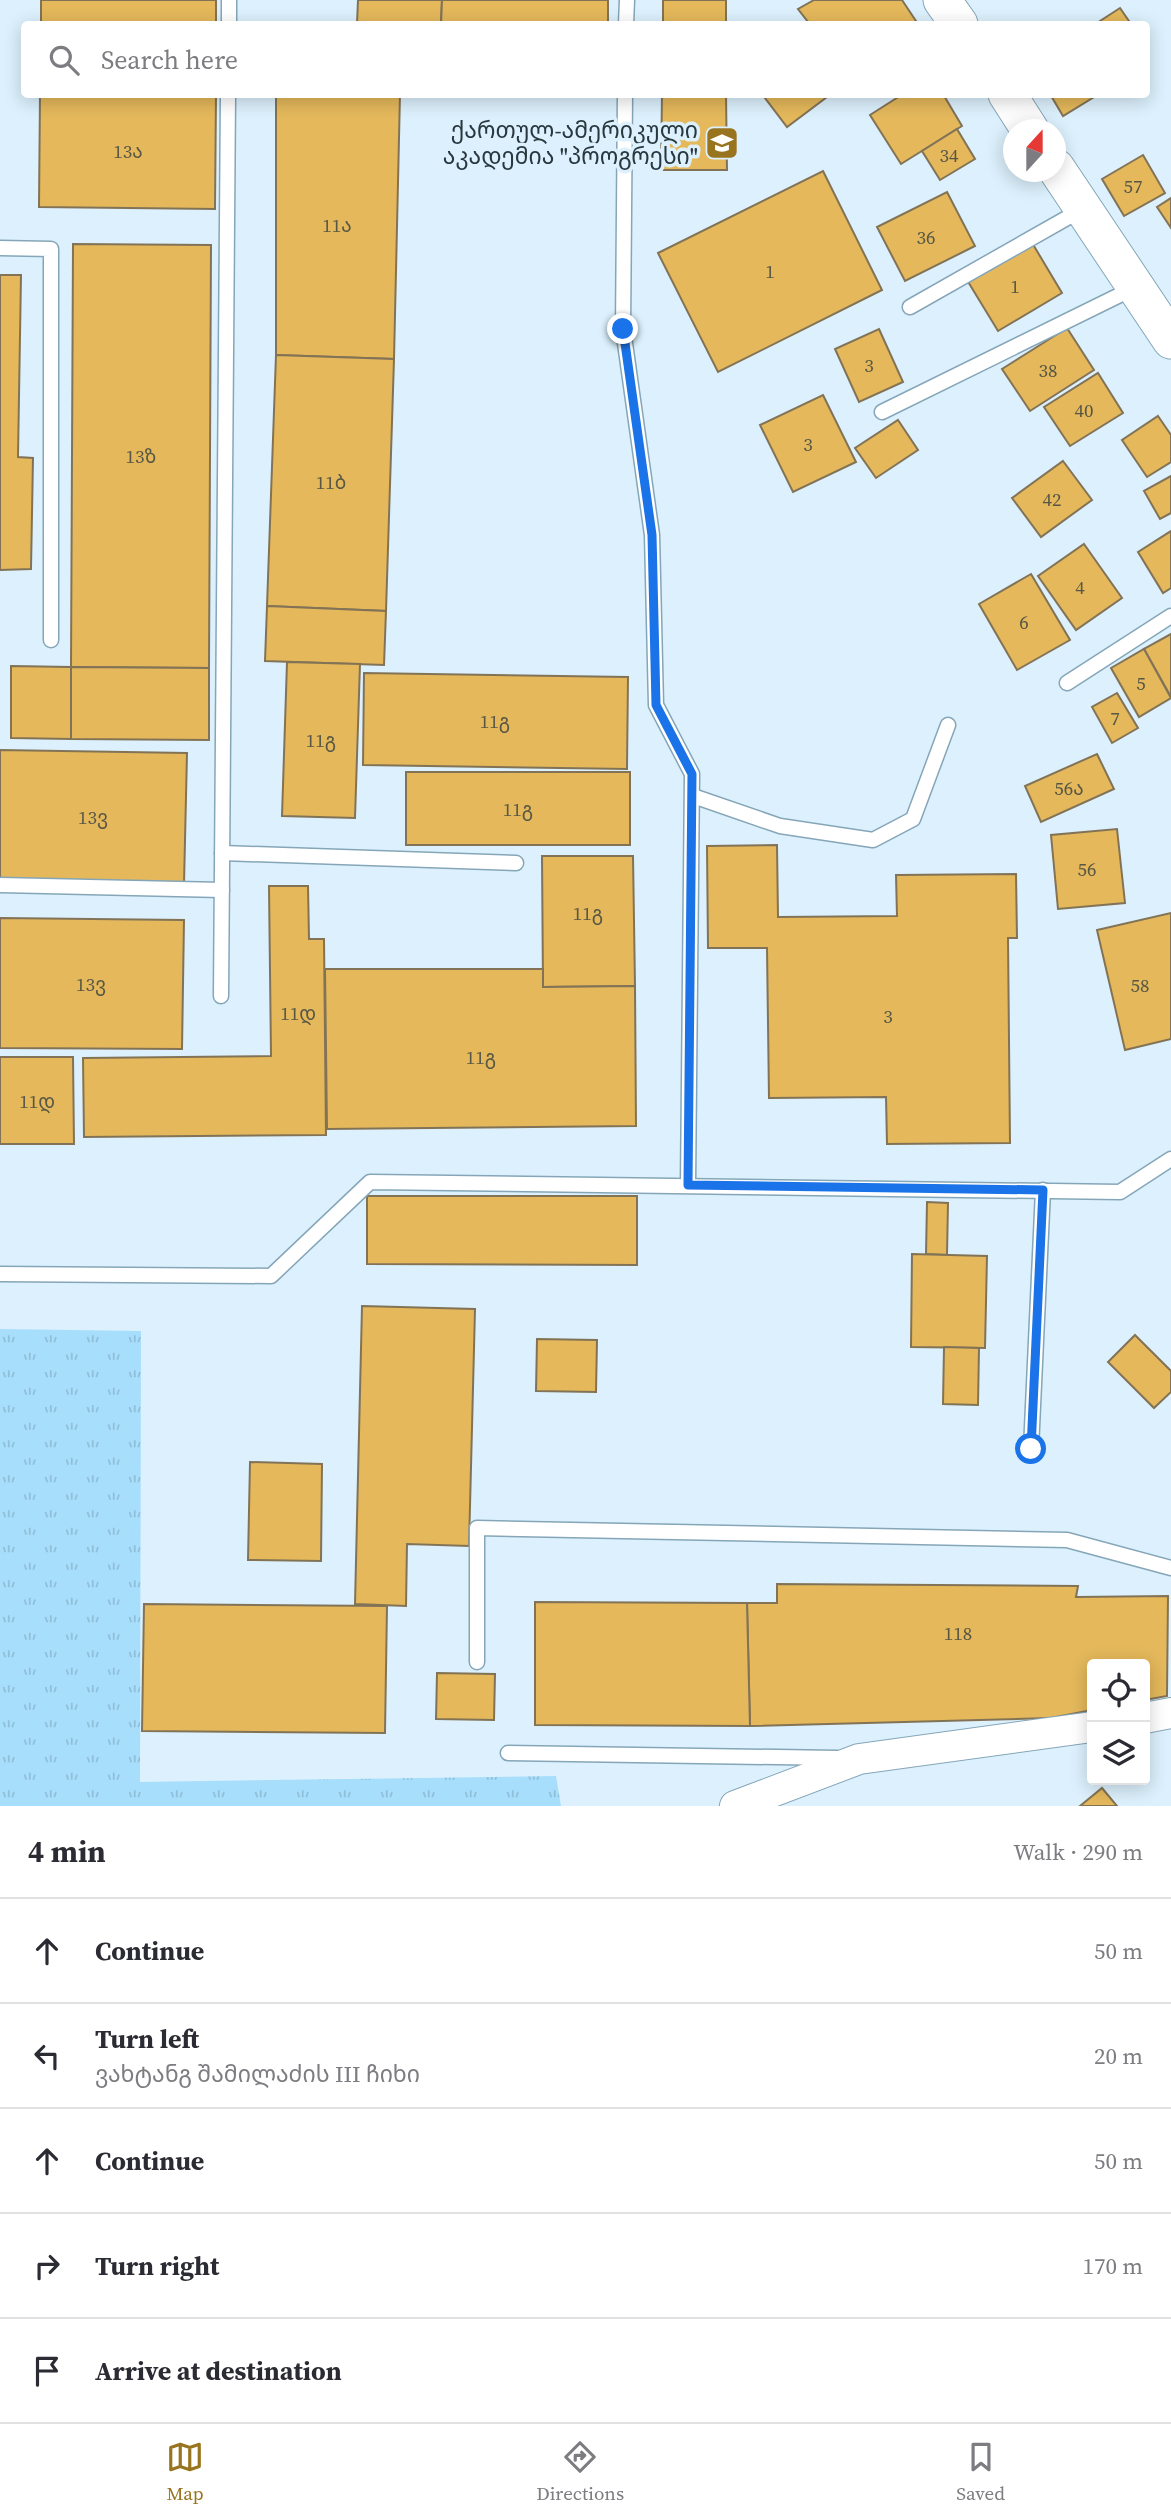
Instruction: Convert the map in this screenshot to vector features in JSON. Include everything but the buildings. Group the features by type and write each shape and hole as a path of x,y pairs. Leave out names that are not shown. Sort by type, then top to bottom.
{"street":[{"path":"942,0 957,21"},
{"path":"1010,98 1023,119"},
{"path":"1065,182 1171,340"},
{"path":"1150,1717 1171,1713"},
{"path":"735,1806 859,1759 1087,1728"}],"lane":[{"path":"229,0 229,21"},
{"path":"626,21 627,0"},
{"path":"221,996 228,98"},
{"path":"625,98 623,329 652,535 656,705 692,774 688,1185"},
{"path":"910,307 1083,209"},
{"path":"0,248 51,249 51,640"},
{"path":"881,412 1135,288"},
{"path":"1067,683 1171,616"},
{"path":"693,796 780,826 873,840 913,819 948,724"},
{"path":"222,853 516,863"},
{"path":"0,885 222,890"},
{"path":"0,1274 271,1276 370,1182 944,1187 1120,1192 1171,1159"},
{"path":"1031,1449 1043,1190"},
{"path":"477,1662 477,1528 1067,1540 1171,1568"},
{"path":"508,1753 859,1759"}],"green space":[{"path":"0,1329 141,1331 140,1782 556,1776 561,1806 0,1806"}],"place":[{"name":"ქართულ-ამერიკული აკადემია \"პროგრესი\"","path":"722,143"}],"route":[{"path":"623,329 652,535 656,705 664,725 692,774 688,1185 1043,1190 1031,1449"}]}
